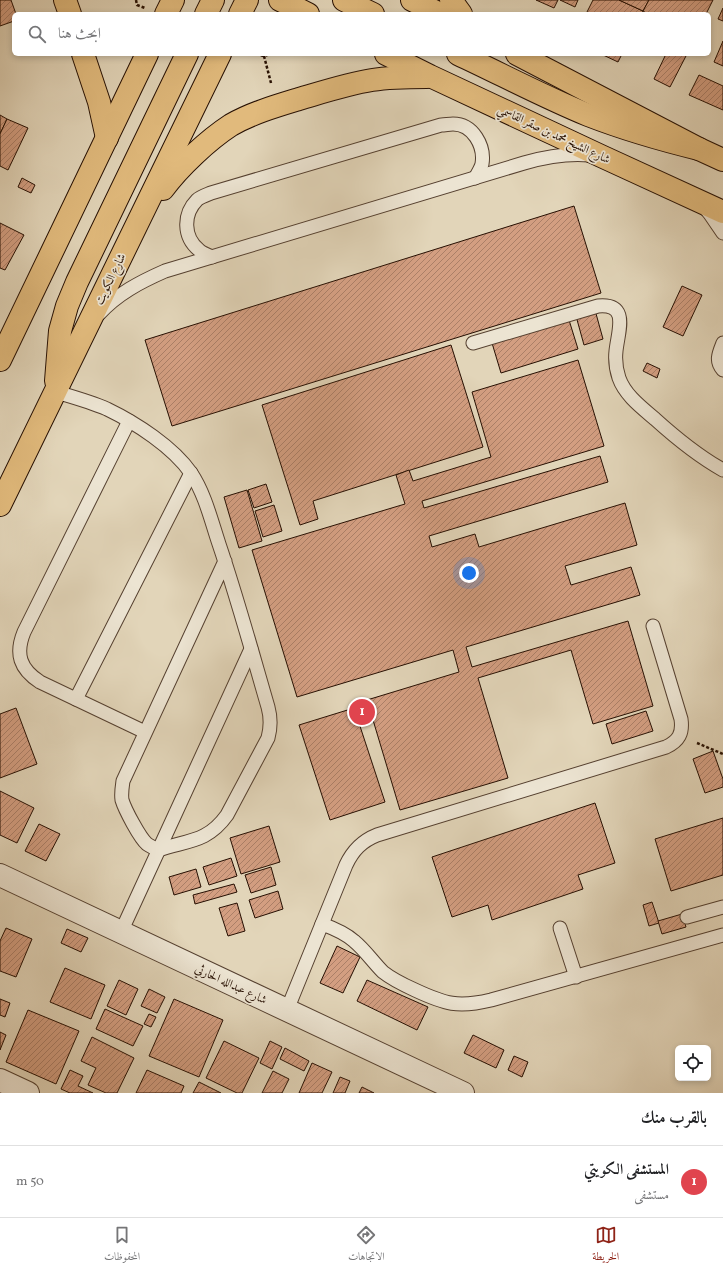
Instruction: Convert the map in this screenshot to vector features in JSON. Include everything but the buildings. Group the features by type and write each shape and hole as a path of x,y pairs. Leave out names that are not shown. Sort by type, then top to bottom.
{"main road":[{"path":"65,0 69,12"},
{"path":"167,12 173,0"},
{"path":"207,12 213,0"},
{"path":"241,12 247,0"},
{"path":"280,0 304,12"},
{"path":"344,0 369,12"},
{"path":"412,0 436,12"},
{"path":"451,0 460,12"},
{"path":"84,56 98,102 107,138"},
{"path":"0,360 146,56"},
{"path":"56,392 60,332 67,306 77,282 186,56"},
{"name":"شارع الكويت","path":"0,505 219,56"},
{"name":"شارع الشيخ محمد بن صقر القاسمي","path":"390,56 723,212"},
{"path":"462,56 588,115 654,138 699,149"},
{"path":"521,56 723,160"},
{"path":"135,230 167,183 186,162 230,126 244,118 276,106 345,85 401,77 430,76"}],"street":[{"name":"شارع عبدالله الحارثي","path":"1,878 120,932 463,1093"},
{"path":"0,1080 28,1093"}],"lane":[{"path":"212,257 199,250 190,239 186,225 189,211 198,199 211,193 441,125 454,124 468,128 478,138 483,151 482,165 475,178"},
{"path":"88,326 104,308 123,293 143,281 165,271 543,158 568,155 601,156"},
{"path":"698,201 710,214 723,233"},
{"path":"473,343 598,306 605,305 612,307 620,318 616,365 619,379 626,391 636,402 692,450 723,470"},
{"path":"723,343 718,355 718,361 723,370"},
{"path":"56,392 82,399 108,409 129,421 177,456 191,473 202,492 225,561 270,717 268,738 221,824 214,831 205,836 158,850 143,841 122,800 121,790 123,781 225,561"},
{"path":"129,421 20,643 19,655 23,666 30,675 145,732"},
{"path":"76,699 191,473"},
{"path":"287,1010 350,855 366,839 666,747 674,743 680,736 682,728 681,719 653,626"},
{"path":"120,932 251,649"},
{"path":"687,918 723,907"},
{"path":"322,924 338,930 353,940 374,963 396,981 437,1001 464,1005 478,1004 723,935"},
{"path":"560,928 576,977"}],"path":[{"path":"264,56 276,106"},
{"path":"680,736 723,754"}],"place":[{"name":"المستشفى الكويتي","path":"362,712"}]}
